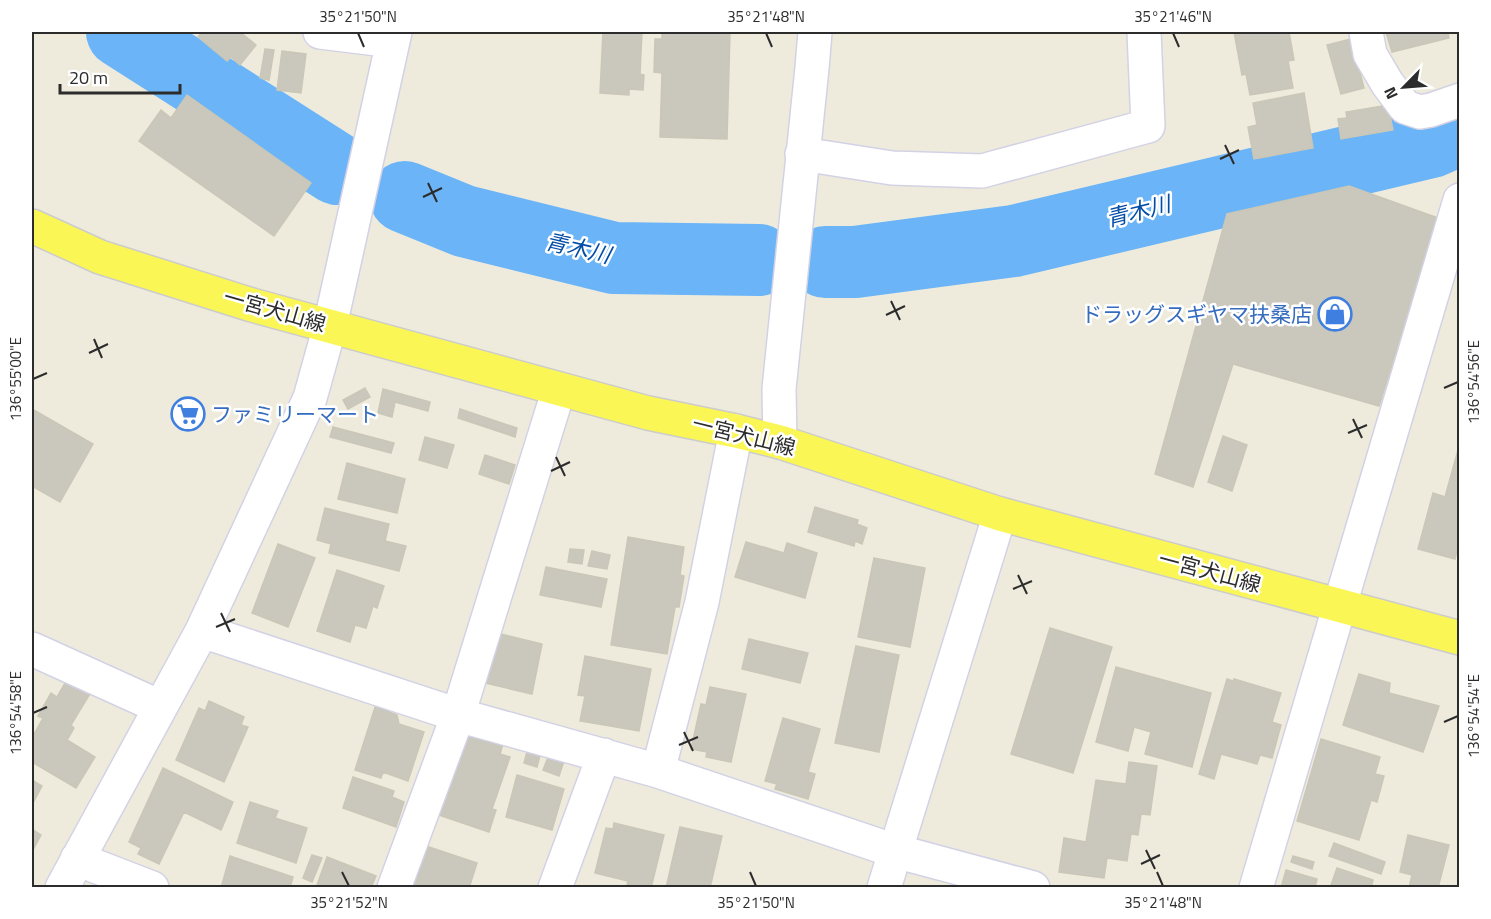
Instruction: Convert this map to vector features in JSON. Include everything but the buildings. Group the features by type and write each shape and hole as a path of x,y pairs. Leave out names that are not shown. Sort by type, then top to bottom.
{"main road":[{"name":"一宮犬山線","path":"32,226 100,257 252,305 648,413 780,442 1000,514 1460,638"}],"street":[{"path":"152,888 69,874 202,631 310,398 330,326 394,36 320,32"},
{"path":"780,442 779,389 814,32"},
{"path":"802,154 892,168 982,171 1148,126 1144,32"},
{"path":"1366,32 1370,54 1404,107 1420,112 1460,100"},
{"path":"1256,888 1460,200"},
{"path":"394,888 458,715 559,389"},
{"path":"658,771 702,602 736,431"},
{"path":"884,888 1000,514"},
{"path":"202,631 458,715 658,771 895,851 1033,888"},
{"path":"32,649 160,707"},
{"path":"555,888 604,755"}],"waterway":[{"name":"青木川","path":"122,32 337,169"},
{"name":"青木川","path":"825,262 855,262 1014,241 1431,142 1447,135"},
{"name":"青木川","path":"405,197 464,221 614,258 759,260"}],"place":[{"name":"ドラッグスギヤマ扶桑店","path":"1335,314"},
{"name":"ファミリーマート","path":"188,414"}]}
